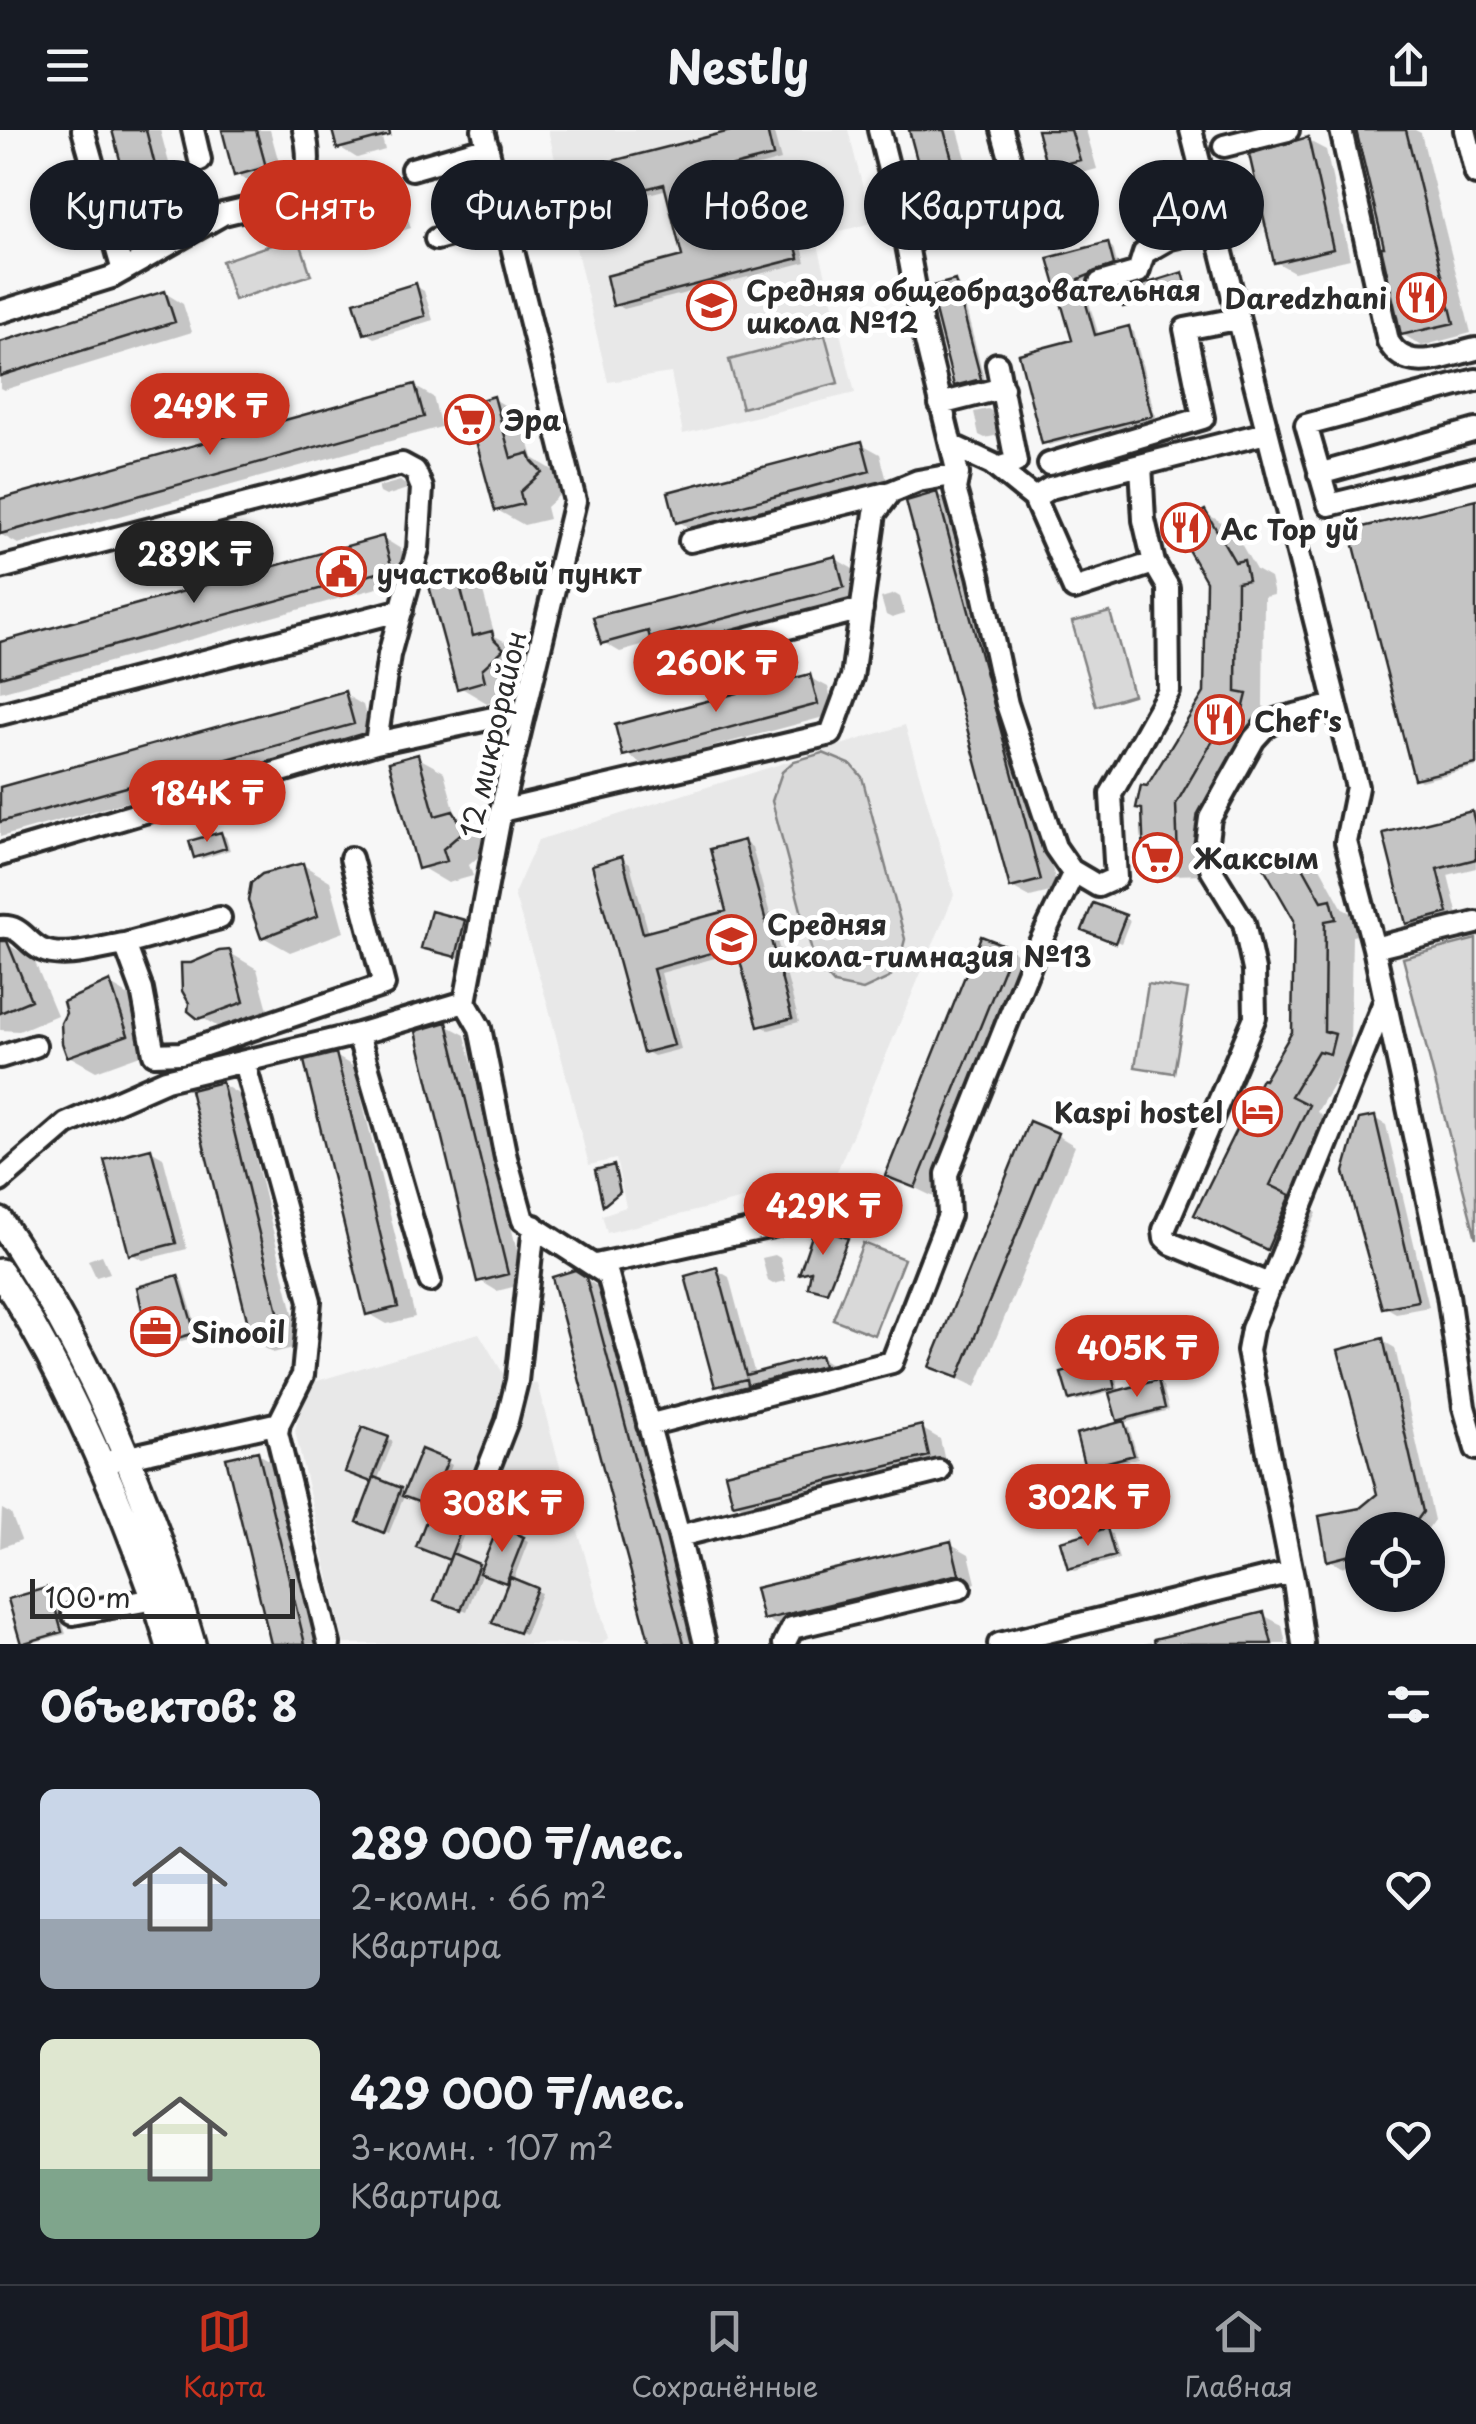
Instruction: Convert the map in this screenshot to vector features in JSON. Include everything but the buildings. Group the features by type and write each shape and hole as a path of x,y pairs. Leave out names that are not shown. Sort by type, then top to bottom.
{"main road":[{"path":"0,1221 34,1270 84,1359 114,1459 167,1597 192,1644"},
{"path":"0,1272 9,1304 61,1372 114,1459"},
{"path":"167,1597 168,1644"}],"street":[{"path":"83,130 123,271"},
{"path":"192,130 200,160"},
{"path":"0,312 123,271 223,214 300,196 308,179 304,130"},
{"path":"879,130 887,160"},
{"path":"1002,130 1011,160"},
{"path":"1192,130 1200,160"},
{"path":"1224,146 1288,130"},
{"path":"1341,130 1393,350 1400,358 1414,362 1476,350"},
{"path":"1465,130 1476,174"},
{"path":"412,169 486,139"},
{"name":"12 микрорайон","path":"465,1002 501,811 575,500 514,250"},
{"path":"908,250 958,474 955,489 1007,704 1055,847 1074,872 1098,886 1116,878 1111,794 1169,690 1168,587 1154,563 1144,520 1140,465"},
{"path":"1100,283 1138,272 1144,253 1149,250"},
{"path":"1222,250 1357,788 1346,842 1374,948 1448,1295 1476,1449"},
{"path":"1050,464 1203,418 1185,329 1237,319"},
{"path":"997,364 1016,462 997,468"},
{"path":"1476,380 1306,425 1329,505 1476,469"},
{"path":"940,404 1003,388"},
{"path":"1319,474 1476,430"},
{"path":"1034,498 1050,488 1266,433"},
{"path":"951,445 997,468 1034,498 1074,589 1154,563"},
{"path":"0,568 402,464 415,471 422,488 418,549 389,654 376,743"},
{"path":"690,541 890,492 918,480 958,474"},
{"path":"501,811 831,734 852,677 876,513 890,492"},
{"path":"0,714 402,610"},
{"path":"659,661 862,610"},
{"path":"1272,1285 1165,1238 1164,1230 1254,1017 1254,970 1244,923 1212,870 1206,848 1210,818 1264,728 1278,719 1336,705"},
{"path":"0,854 376,743 525,711"},
{"path":"125,944 142,990 154,1054 181,1053 384,986 351,858"},
{"path":"648,1425 892,1362 949,1215 947,1174 1035,953 1074,872"},
{"path":"0,927 10,926 24,934 40,950 62,953 125,944 220,918"},
{"path":"1374,948 1476,923"},
{"path":"0,1181 66,1124 166,1080 358,1034 465,1002 480,1028 506,1158 523,1220 608,1275 704,1644"},
{"path":"1302,1644 1248,1351 1252,1329 1384,1002"},
{"path":"358,1034 430,1282"},
{"path":"0,1057 35,1046"},
{"path":"244,1062 310,1301 303,1375 277,1433 329,1644"},
{"path":"475,1503 507,1421 522,1358 534,1226"},
{"path":"596,1265 777,1226"},
{"path":"114,1459 279,1423"},
{"path":"679,1536 939,1471"},
{"path":"999,1644 1291,1572"},
{"path":"784,1644 792,1628 960,1588"},
{"path":"73,1614 167,1597"}],"shaded area":[{"name":"Средняя общеобразовательная школа №12","path":"548,130 848,130 864,192 864,225 844,230 844,160 668,160 668,250 819,250 855,393 683,434 671,373 608,382 577,250 648,250 648,160 555,160"},
{"path":"255,250 303,250 311,275 234,300 222,261"},
{"path":"825,335 838,383 742,408 729,360"},
{"path":"1110,612 1133,695 1096,706 1072,622"},
{"name":"Средняя школа-гимназия №13","path":"905,725 954,895 835,1176 607,1233 602,1215 626,1207 616,1159 589,1165 548,1005 514,894 538,840"},
{"path":"823,753 852,765 862,777 905,939 898,967 889,978 863,990 834,984 815,963 772,801 782,772 794,761"},
{"path":"1476,939 1476,1238 1403,958"},
{"path":"1148,984 1188,990 1174,1073 1135,1067"},
{"path":"863,1243 904,1259 874,1335 833,1319"},
{"path":"479,1333 507,1380 537,1384 608,1638 602,1644 344,1644 295,1431 307,1384"}],"place":[{"name":"Daredzhani","path":"1422,297"},
{"name":"Средняя общеобразовательная школа №12","path":"711,305"},
{"name":"Эра","path":"470,419"},
{"name":"Ас Тор уй","path":"1186,528"},
{"name":"участковый пункт","path":"342,572"},
{"name":"Chef's","path":"1219,720"},
{"name":"Жаксым","path":"1158,857"},
{"name":"Средняя школа-гимназия №13","path":"732,939"},
{"name":"Kaspi hostel","path":"1258,1111"},
{"name":"Sinooil","path":"156,1331"}]}
